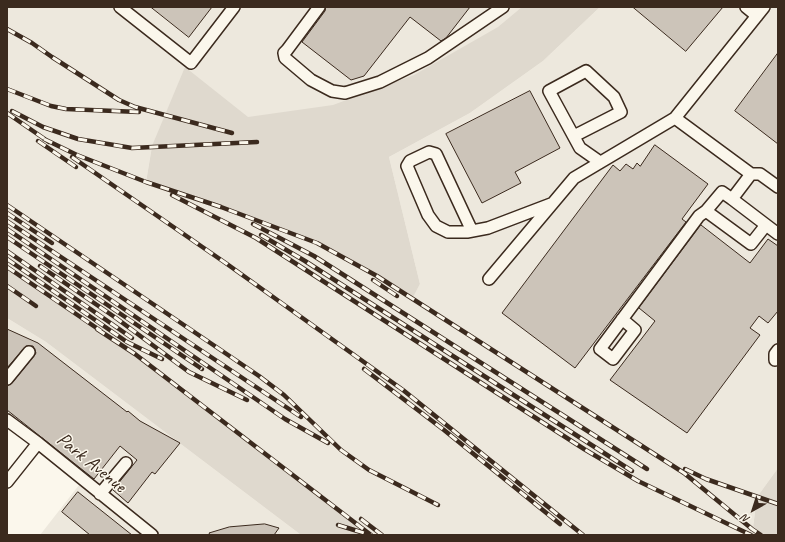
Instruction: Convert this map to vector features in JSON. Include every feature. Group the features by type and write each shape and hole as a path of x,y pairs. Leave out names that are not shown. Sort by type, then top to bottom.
{"street":[{"path":"120,7 191,62 234,7"},
{"path":"319,7 284,53 284,58 311,80 332,91 346,93 380,82 428,58 503,7"},
{"path":"489,279 574,178 675,118 760,11 746,7"},
{"path":"574,136 621,112 614,97 586,71 549,91 580,148 600,162"},
{"path":"675,118 751,174 760,174 778,188"},
{"path":"472,231 436,154 429,152 410,161 407,166 428,215 436,226 448,232 472,231 488,228 552,204"},
{"path":"732,199 751,174"},
{"path":"622,319 699,216 706,211 722,192 778,234"},
{"path":"706,211 751,244 766,225"},
{"path":"7,379 29,352"},
{"name":"Park Avenue","path":"7,420 38,443 152,535"},
{"path":"7,482 38,443"},
{"path":"100,494 126,463"}],"shaded area":[{"path":"7,7 558,7 451,85 152,146 146,182 221,207 317,243 377,276 412,298 420,284 389,157 470,113 543,61 600,7 778,7 778,468 757,497 752,535 371,535 135,354 7,267"},
{"path":"522,7 600,7 543,61 470,113 389,157 420,284 412,299 377,276 317,243 221,207 146,182 152,146 185,67 248,117 333,105 414,75 498,27"},
{"path":"7,267 135,354 371,535 301,535 46,342 7,318"},
{"path":"7,318 46,342 301,535 40,535 83,480 7,420"},
{"path":"778,468 778,535 752,535 757,497"}],"building":[{"path":"151,7 212,7 189,37"},
{"path":"326,7 470,7 446,38 441,41 410,17 364,76 351,80 302,42 325,11"},
{"path":"633,7 723,7 686,51"},
{"path":"778,53 778,144 735,111"},
{"path":"530,91 560,148 515,172 521,183 482,203 446,134"},
{"path":"655,145 708,184 682,219 686,222 575,368 502,313 613,165 620,171 626,164 633,169 637,163 640,166"},
{"path":"701,225 750,263 768,239 778,246 778,311 768,323 759,316 750,328 760,335 687,433 610,380 655,321 639,308"},
{"path":"7,329 38,343 127,412 128,411 140,421 180,443 155,474 152,472 128,503 113,490 137,460 120,446 94,479 7,410 7,386 12,383 36,353 33,346 26,346 7,368"},
{"path":"78,492 132,535 90,535 62,512"},
{"path":"265,524 279,528 274,535 210,535 209,533 229,527"}],"railway":[{"path":"7,29 32,43 119,100 135,107 232,133"},
{"path":"7,89 51,106 66,109 139,112"},
{"path":"12,111 43,127 78,139 132,148 257,142"},
{"path":"7,113 49,142"},
{"path":"44,139 77,155 146,182 221,207 317,243 377,276 684,473 761,535"},
{"path":"38,141 76,167"},
{"path":"72,157 227,264 403,390 583,535"},
{"path":"172,195 256,238 584,449 638,481 751,535"},
{"path":"7,205 259,376 284,395 341,450 369,470 438,505"},
{"path":"7,213 52,243"},
{"path":"7,221 301,417"},
{"path":"253,224 314,256 647,469"},
{"path":"7,229 285,419 328,443"},
{"path":"261,235 305,261 632,471"},
{"path":"7,237 202,369"},
{"path":"7,251 132,338"},
{"path":"7,259 127,342 162,359"},
{"path":"40,266 116,318 189,372 247,400"},
{"path":"7,267 101,331"},
{"path":"373,280 397,296"},
{"path":"7,286 36,306"},
{"path":"97,329 135,354 371,535"},
{"path":"364,369 444,430 560,524"},
{"path":"685,469 706,479 778,504"},
{"path":"361,519 382,535"},
{"path":"338,525 364,533"}]}
